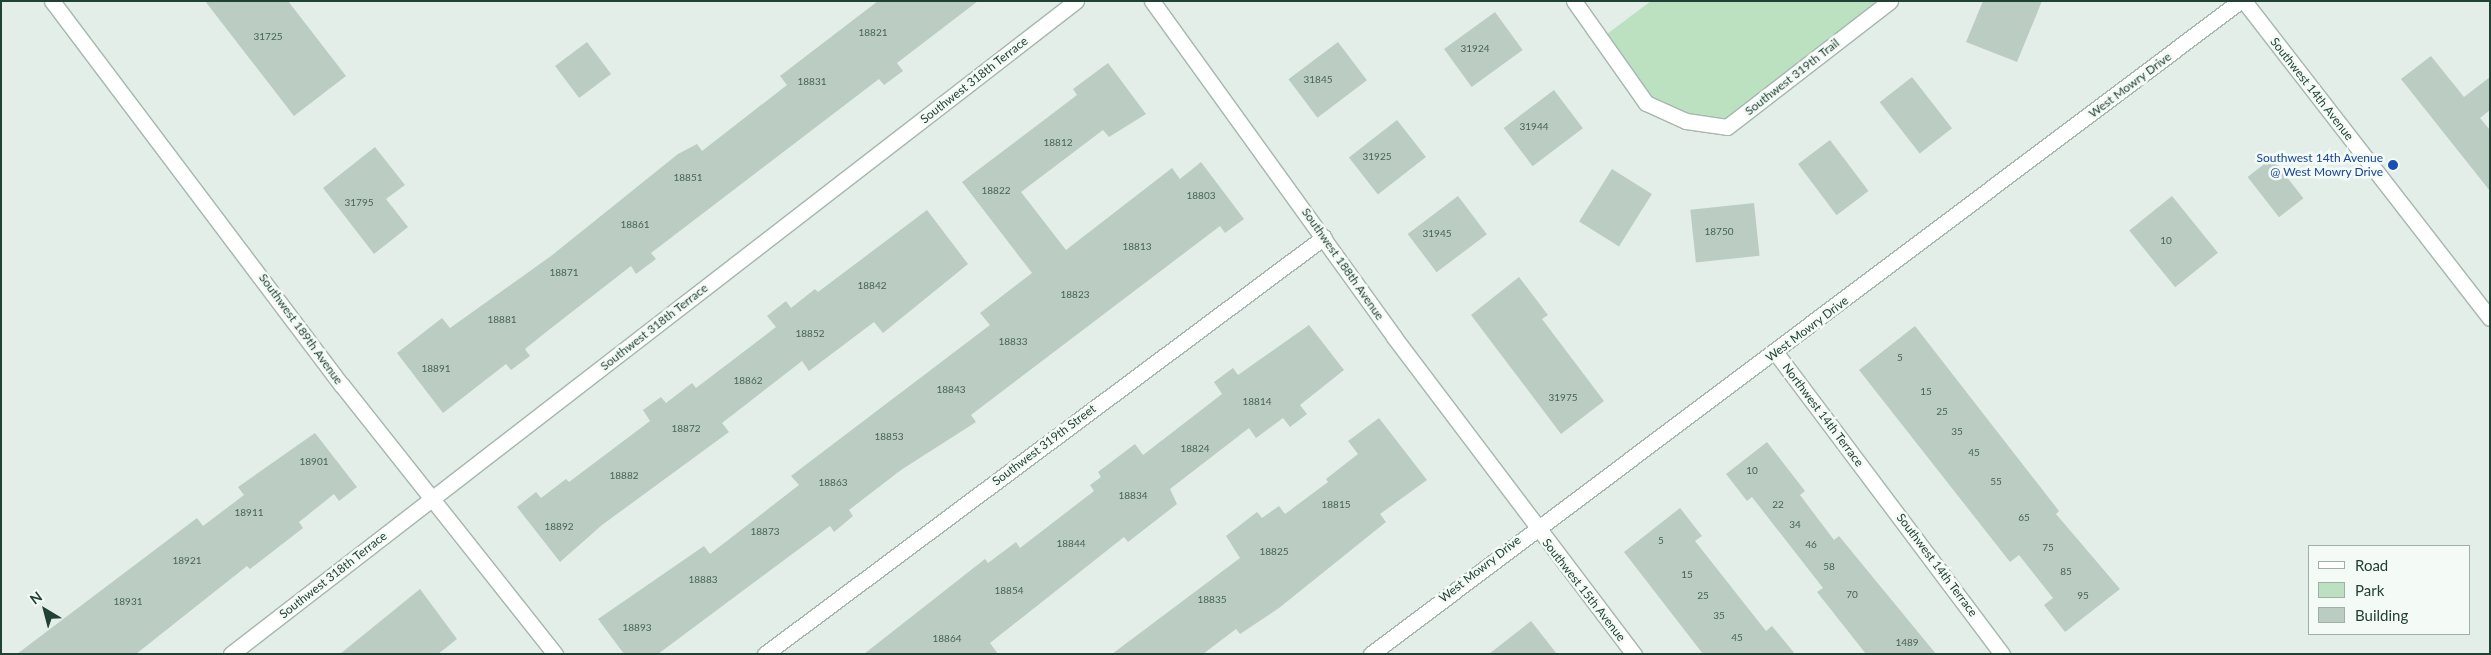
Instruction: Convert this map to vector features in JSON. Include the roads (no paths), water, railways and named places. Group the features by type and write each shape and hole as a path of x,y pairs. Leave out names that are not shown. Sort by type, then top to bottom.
{"street":[{"name":"Southwest 189th Avenue","path":"52,1 431,499 555,654"},
{"name":"Southwest 318th Terrace","path":"231,654 1076,1"},
{"name":"Southwest 188th Avenue","path":"1152,1 1534,527"},
{"name":"Southwest 319th Trail","path":"1574,1 1646,103 1686,121 1727,127 1890,1"},
{"name":"West Mowry Drive","path":"1371,654 1534,527 1776,353 2240,1"},
{"name":"Southwest 14th Avenue","path":"2244,1 2490,318"},
{"name":"Southwest 319th Street","path":"764,654 1324,237"},
{"name":"Northwest 14th Terrace","path":"1776,353 1871,477"},
{"name":"Southwest 14th Terrace","path":"1871,477 2002,654"},
{"name":"Southwest 15th Avenue","path":"1534,527 1634,654"}],"place":[{"name":"Southwest 14th Avenue @ West Mowry Drive","path":"2393,165"}]}
